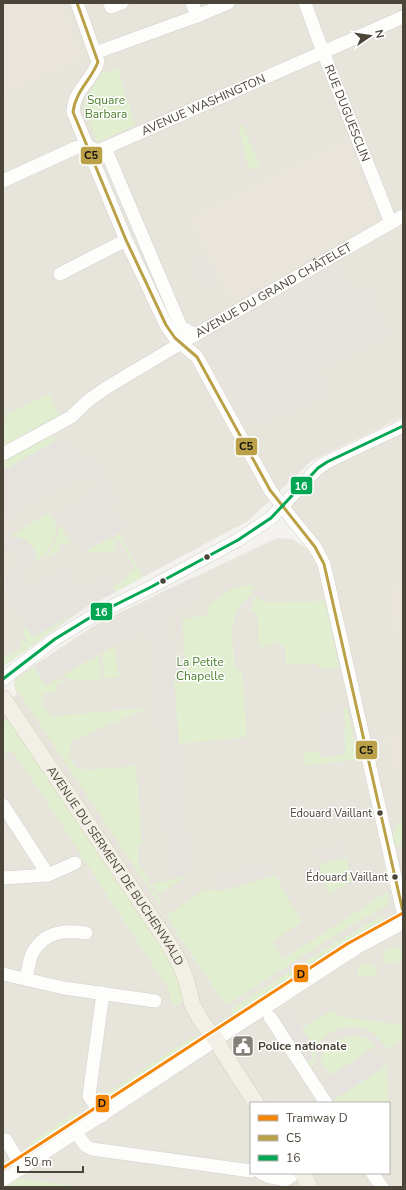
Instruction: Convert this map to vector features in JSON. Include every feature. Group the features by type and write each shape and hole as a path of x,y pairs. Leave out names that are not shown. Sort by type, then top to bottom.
{"main road":[{"name":"AVENUE DU SERMENT DE BUCHENWALD","path":"3,698 167,941 186,978 192,1004 204,1025 216,1039 255,1102"},
{"path":"303,1174 310,1187"}],"street":[{"path":"77,3 98,62 96,68 76,97 73,104 73,112 126,240 166,325 175,338 196,357 265,481 292,519 315,547 324,564 403,912"},
{"path":"110,3 111,7 122,3"},
{"path":"192,3 197,16"},
{"path":"95,53 197,16 228,3"},
{"name":"RUE DUGUESCLIN","path":"305,3 391,223"},
{"name":"AVENUE WASHINGTON","path":"105,148 403,17"},
{"path":"3,181 75,148 86,145 98,151 105,148 181,327 195,335"},
{"name":"AVENUE DU GRAND CHÂTELET","path":"3,454 71,417 89,400 106,388 195,335 403,216"},
{"path":"60,274 126,240"},
{"path":"3,679 55,639 91,617 151,587 238,540 271,518 318,468 327,462 403,426"},
{"path":"3,805 48,875"},
{"path":"3,878 48,875 74,863"},
{"path":"3,1180 358,947 403,923"},
{"path":"26,979 32,952 42,940 56,933 70,931 86,933"},
{"path":"3,974 64,988 155,1001"},
{"path":"102,1116 89,1096 103,993"},
{"path":"270,1017 325,1102"},
{"path":"76,1133 86,1146 92,1149 250,1171"},
{"path":"3,1140 6,1140 23,1168"},
{"path":"263,1174 285,1180 294,1174"},
{"path":"373,1174 382,1187"}],"shaded area":[{"path":"3,3 403,3 403,417 311,461 248,521 85,608 7,664 3,665"},
{"path":"3,3 61,3 84,58 3,94"},
{"path":"343,141 349,144 376,213 374,222 232,302 189,218"},
{"path":"208,257 219,279 202,288 190,266"},
{"path":"338,265 350,296 369,289 387,334 318,371 328,396 251,426 205,349 207,339"},
{"path":"403,426 403,912 324,564 284,508 318,468"},
{"path":"57,440 96,465 115,501 110,505 124,529 82,553 60,513 99,490 90,470 3,519 3,471"},
{"path":"16,537 27,541 34,549 36,555 36,562 29,563 28,568 21,575 29,591 66,571 79,592 107,578 115,592 96,603 90,597 71,609 74,614 33,637 15,605 5,583 8,575 18,567 20,561 16,552 7,550 3,552 3,541 14,542"},
{"path":"277,538 292,539 307,549 317,563 392,896 403,927 403,1187 3,1187 3,705 17,694 14,687 15,678 98,623"},
{"path":"192,578 199,594 166,616 175,690 188,874 170,876 152,641 144,627 44,683 34,666 155,599 154,596"},
{"path":"392,587 403,590 403,672 391,597"},
{"path":"337,708 344,708 345,754 327,757 323,714 336,713"},
{"path":"403,732 403,773 399,774 397,765 393,766 386,736"},
{"path":"342,844 344,851 319,857 317,851"},
{"path":"271,863 273,871 217,885 215,878"},
{"path":"289,1008 315,1050 310,1053 314,1058 307,1063 274,1018"},
{"path":"372,1051 382,1068 332,1101 321,1084"}],"green space":[{"name":"Square Barbara","path":"117,69 136,125 97,142 84,108 84,101 102,73"},
{"path":"243,125 259,165 249,171 238,127"},
{"path":"49,394 60,417 33,432 31,429 25,433 25,437 3,449 3,422 7,420 5,415"},
{"path":"50,432 56,441 3,471 3,458"},
{"path":"49,513 56,525 55,537 47,551 36,562 34,549 19,537 10,536"},
{"path":"59,523 71,543 66,546 64,542 58,546 60,550 43,560 55,543"},
{"path":"118,532 143,577 115,592 112,587 128,578 126,574 135,569 120,541 116,543 113,538"},
{"path":"111,537 117,549 111,552 82,553"},
{"name":"La Petite Chapelle","path":"253,585 254,588 251,591 252,593 242,603 237,611 234,619 232,636 235,670 242,670 247,737 178,744 173,680 177,680 177,683 181,683 181,679 186,679 182,619 209,615 208,605 234,587"},
{"path":"256,596 264,602 325,601 339,667 326,670 318,667 317,664 286,664 285,648 275,640 269,646 259,647 257,612 250,612"},
{"path":"76,613 7,664 3,665 3,658 22,648 20,640 22,639 24,642 27,640 22,631 27,627 33,637"},
{"path":"115,646 118,674 121,674 122,676 104,679 102,653"},
{"path":"99,655 101,679 86,681 71,680 63,675"},
{"path":"34,666 45,686 59,678 63,682 56,683 57,693 43,693 43,699 39,699 48,713 51,713 51,716 147,708 70,742 71,754 67,754 76,768 83,768 83,770 136,766 142,845 137,846 139,859 137,861 149,880 147,881 160,900 161,907 15,687 15,681"},
{"path":"344,708 347,708 359,759 305,766 304,752 319,751 320,758 345,754"},
{"path":"11,720 165,948 186,998 175,1006 171,1001 169,990 85,861 81,860 81,855 40,791 11,750 5,754 3,752 3,722"},
{"path":"401,820 403,820 403,844 396,845 393,843 393,833"},
{"path":"346,858 352,881 329,895 319,864"},
{"path":"188,876 159,894 152,884"},
{"path":"275,876 302,922 273,941 283,959 387,892 390,904 348,927 226,1005 175,930 167,915 205,889 221,891"},
{"path":"381,916 384,925 338,952 235,1019 230,1010 333,944"},
{"path":"396,946 401,949 403,958 397,963 388,964 383,960 383,953 386,950"},
{"path":"363,964 372,965 376,968 378,973 374,976 358,975 358,968"},
{"path":"332,1010 337,1011 337,1016 403,1025 403,1039 388,1049 370,1031 358,1027 339,1029 328,1035 319,1044 314,1065 308,1070 304,1057 313,1059 310,1053 315,1050 301,1029"},
{"path":"193,1036 198,1043 99,1109 95,1101"},
{"path":"354,1036 368,1039 375,1046 331,1075 322,1061 320,1062 324,1050 337,1040"},
{"path":"387,1065 388,1102 331,1102"},
{"path":"76,1112 81,1119 33,1150 29,1143"},
{"path":"3,1176 82,1187 3,1187"}],"tram line":[{"name":"D","path":"3,1168 347,944 403,913"}],"transit line":[{"name":"C5","path":"77,3 98,62 80,92 74,105 73,112 126,240 166,325 175,338 197,357 270,490 315,547 324,564 403,912"},
{"name":"16","path":"3,679 55,639 91,617 151,587 238,540 271,518 318,468 327,462 403,426"}],"place":[{"name":"Edouard Vaillant","path":"380,813"},
{"name":"Édouard Vaillant","path":"395,877"},
{"name":"Police nationale","path":"243,1046"}]}
